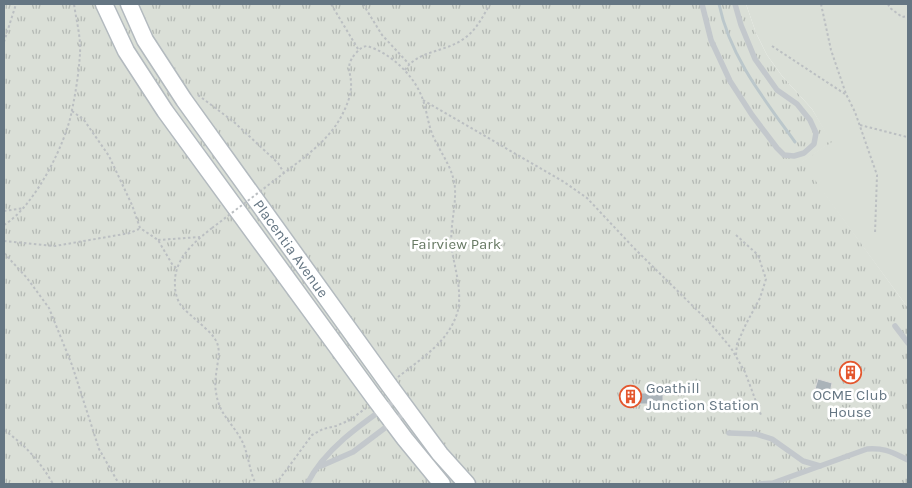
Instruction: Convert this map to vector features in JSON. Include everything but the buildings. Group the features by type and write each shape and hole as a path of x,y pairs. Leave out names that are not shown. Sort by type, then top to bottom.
{"main road":[{"name":"Placentia Avenue","path":"104,4 126,51 165,111 388,415 442,484"},
{"name":"Placentia Avenue","path":"129,4 145,40 184,100 403,404 440,454 468,484"}],"lane":[{"path":"702,4 715,48 730,81 752,115 784,155 794,156 804,153 814,144 816,133 810,120 796,104 777,90 755,59 741,25 735,4"},
{"path":"895,326 908,343"},
{"path":"320,466 353,452 388,415 403,404"},
{"path":"307,484 341,440 388,415 403,404"},
{"path":"729,433 756,434 772,439 803,461 820,466"},
{"path":"759,484 773,483 867,449 891,450 908,460"}],"path":[{"path":"4,42 16,4"},
{"path":"4,226 24,208 40,185 58,151 72,111 80,51 74,4"},
{"path":"332,4 358,50"},
{"path":"363,4 382,35 409,64"},
{"path":"405,70 409,64 418,58 462,40 478,26 490,4"},
{"path":"820,4 831,50 877,175 875,234"},
{"path":"888,4 890,8 902,17 908,16"},
{"path":"772,46 846,94"},
{"path":"256,484 252,477 247,454 242,442 224,417 218,404 215,381 218,345 210,333 181,305 175,289 176,268 187,250 201,237 309,153 324,138 343,114 351,87 348,68 350,61 358,50 364,47 371,47 405,70 415,83 423,100 433,136 447,163 455,188 451,231 452,248 459,283 458,303 452,324 439,344 398,377"},
{"path":"196,94 234,122 278,163 284,173"},
{"path":"423,100 564,182 587,198 710,324 736,355 745,372 761,415"},
{"path":"72,111 84,120 108,156 132,205 140,228 158,240 176,268"},
{"path":"860,125 908,137"},
{"path":"4,211 24,208"},
{"path":"4,241 55,246 121,234 140,228"},
{"path":"736,235 758,255 766,279 760,298 737,344 736,355"},
{"path":"158,240 201,237"},
{"path":"4,253 27,278 49,308 72,365 99,449 119,484"},
{"path":"276,484 316,432 350,420 366,409"},
{"path":"4,430 35,457 53,484"}],"green space":[{"name":"Fairview Park","path":"4,4 746,4 756,33 767,55 782,76 812,109 832,142 802,162 908,308 908,484 4,484"},
{"path":"746,4 908,4 908,308 801,162 831,142 812,109 782,76 767,55 756,33"}],"waterway":[{"path":"719,4 731,42 740,60 760,93 795,142"}],"place":[{"name":"OCME Club House","path":"850,372"},
{"name":"Goathill Junction Station","path":"630,397"}]}
